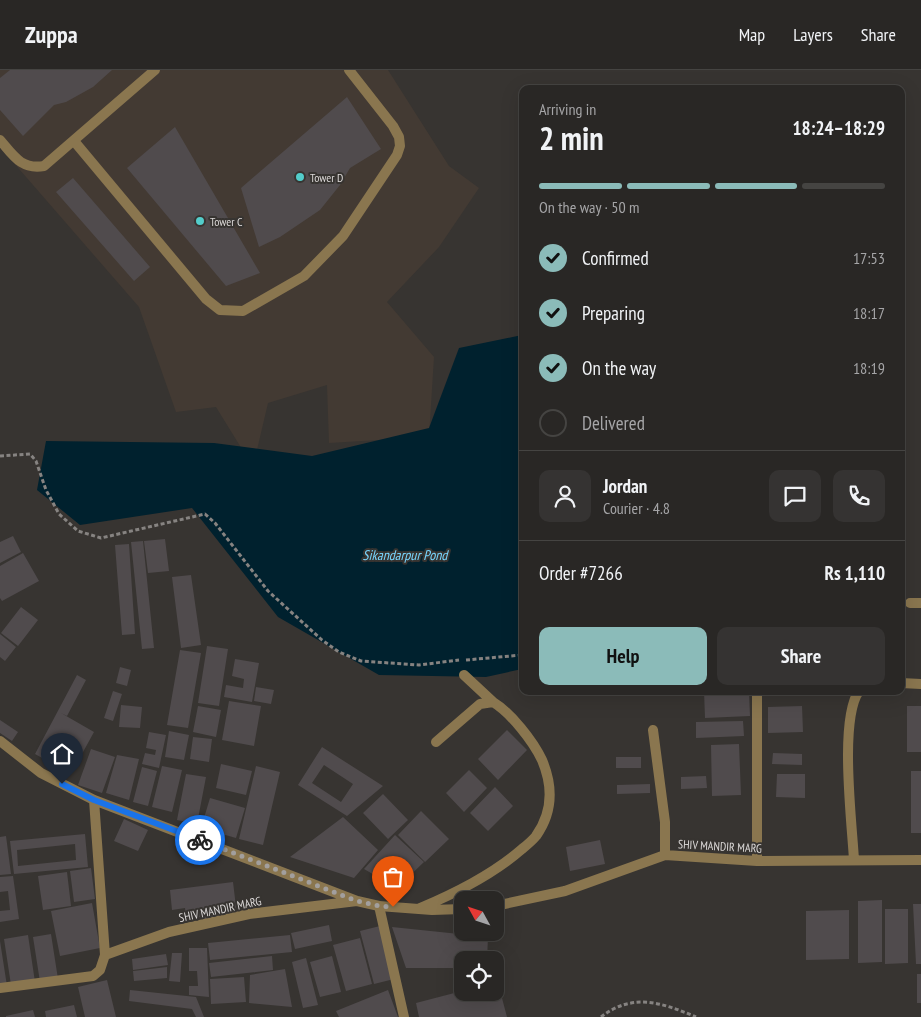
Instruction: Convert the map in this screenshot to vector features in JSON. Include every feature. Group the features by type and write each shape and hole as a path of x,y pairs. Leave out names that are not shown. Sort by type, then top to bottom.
{"street":[{"path":"0,140 20,162 28,167 44,166 155,70"},
{"path":"74,141 206,299 220,310 243,311 304,276 322,259 343,236 397,155 400,137 394,126 349,70"},
{"path":"910,603 921,603"},
{"path":"420,908 455,894 515,855 535,838 548,812 550,795 548,776 537,750 525,733 464,675"},
{"path":"905,684 921,684"},
{"path":"757,695 757,861"},
{"path":"854,860 848,755 852,704 857,695"},
{"path":"436,742 480,704 493,702"},
{"path":"653,730 665,822 665,855"},
{"path":"0,741 41,773 94,800 357,901"},
{"path":"0,988 93,976 100,970 105,955 94,800"},
{"name":"SHIV MANDIR MARG","path":"504,904 565,891 665,855 757,861 921,860"},
{"name":"SHIV MANDIR MARG","path":"105,955 169,932 249,914 357,901 379,906 454,909"},
{"path":"379,906 404,1017"}],"path":[{"path":"0,456 30,454 36,461 46,490 59,514 78,531 100,538 205,514 215,523 268,591 322,640 339,652 361,661 419,665 519,654"},
{"path":"601,1017 626,1004 641,1002 667,1005 696,1017"}],"shaded area":[{"path":"0,70 388,70 449,166 479,188 439,247 387,302 434,357 429,437 329,443 327,385 268,403 253,467 216,407 176,412 139,307 0,147"}],"water":[{"name":"Sikandarpur Pond","path":"519,336 519,670 486,677 379,675 278,617 192,508 80,525 37,490 46,441 214,443 312,456 429,428 459,348"}],"building":[{"path":"10,70 112,70 93,87 66,102 54,105 23,136 0,110 0,78"},
{"name":"Tower D","path":"347,97 381,149 350,168 340,185 320,210 280,237 259,247 241,188"},
{"name":"Tower C","path":"175,127 260,273 226,286 127,168"},
{"path":"73,178 150,267 134,281 56,192"},
{"path":"13,536 21,552 0,563 0,542"},
{"path":"165,539 169,571 148,573 144,541"},
{"path":"143,541 154,648 142,649 131,542"},
{"path":"129,544 135,634 122,635 115,545"},
{"path":"23,553 39,581 2,601 0,598 0,566"},
{"path":"191,575 201,645 181,648 172,577"},
{"path":"21,607 38,620 18,646 1,633"},
{"path":"0,634 16,647 5,661 0,657"},
{"path":"207,646 228,649 219,706 198,703"},
{"path":"180,650 201,653 188,728 167,725"},
{"path":"235,659 259,663 252,702 224,697 226,685 243,688 244,679 232,676"},
{"path":"120,667 131,670 127,686 116,683"},
{"path":"77,675 86,680 67,716 61,713 94,732 71,774 35,754"},
{"path":"256,687 274,690 271,704 254,701"},
{"path":"113,691 122,694 113,721 104,718"},
{"path":"704,695 749,695 750,716 705,718"},
{"path":"229,701 261,706 254,746 222,740"},
{"path":"121,705 142,707 140,728 119,727"},
{"path":"198,706 221,710 216,737 193,732"},
{"path":"802,706 803,732 768,733 768,707"},
{"path":"907,706 921,706 921,752 907,752"},
{"path":"0,720 18,732 12,741 0,733"},
{"path":"743,721 744,736 696,738 696,722"},
{"path":"507,730 527,750 498,780 478,759"},
{"path":"169,731 189,735 184,760 165,757"},
{"path":"149,732 166,735 159,768 142,764 145,753 155,755 156,750 146,748"},
{"path":"193,737 212,739 209,762 190,759"},
{"path":"739,744 741,795 712,796 711,745"},
{"path":"322,747 383,786 347,816 298,785","holes":["324,765 353,784 341,802 312,783"]},
{"path":"91,749 115,757 102,793 78,785"},
{"path":"773,753 802,754 802,765 772,764"},
{"path":"117,755 139,759 129,800 106,793"},
{"path":"616,757 641,757 641,768 616,768"},
{"path":"221,764 252,771 246,795 216,788"},
{"path":"162,766 182,770 172,812 152,807"},
{"path":"256,766 280,772 263,845 239,839"},
{"path":"142,767 157,771 148,806 133,802"},
{"path":"469,770 487,788 464,812 446,793"},
{"path":"911,771 921,771 921,833 911,833"},
{"path":"186,774 206,777 197,824 177,820"},
{"path":"777,774 805,774 805,798 776,797"},
{"path":"706,776 707,788 681,789 681,777"},
{"path":"650,784 650,793 617,794 617,785"},
{"path":"495,787 513,806 488,831 470,813"},
{"path":"383,794 408,820 388,839 363,813"},
{"path":"210,798 245,808 236,838 201,828"},
{"path":"421,811 449,839 425,862 398,835"},
{"path":"343,817 378,850 354,878 290,857"},
{"path":"124,819 148,830 138,851 114,841"},
{"path":"85,834 88,867 14,874 10,841","holes":["75,844 76,860 18,866 17,850"]},
{"path":"395,835 424,862 397,888 364,869"},
{"path":"6,836 11,874 0,875 0,837"},
{"path":"600,840 605,864 570,871 566,847"},
{"path":"91,868 95,899 74,902 70,871"},
{"path":"67,872 71,906 43,910 38,876"},
{"path":"13,876 19,919 0,922 0,911 10,910 8,891 0,892 0,877"},
{"path":"233,882 237,915 204,923 203,917 186,918 185,908 172,910 170,890"},
{"path":"882,900 882,962 858,963 858,901"},
{"path":"92,903 100,948 60,956 51,911"},
{"path":"913,904 921,904 921,964 916,964"},
{"path":"885,909 908,909 908,963 885,964"},
{"path":"849,910 849,959 806,960 806,911"},
{"path":"329,925 332,941 295,949 291,933"},
{"path":"380,926 394,979 374,984 360,931"},
{"path":"392,927 454,933 454,941 488,941 487,951 454,951 454,968 406,968"},
{"path":"51,934 58,979 40,982 33,937"},
{"path":"28,935 35,982 11,985 4,939"},
{"path":"290,935 292,952 210,960 208,943"},
{"path":"360,938 372,984 346,991 333,945"},
{"path":"0,941 7,986 0,987"},
{"path":"189,948 207,948 209,997 189,995 189,986 198,986 197,971 189,971"},
{"path":"172,953 182,953 180,982 169,981"},
{"path":"166,954 168,965 133,970 132,959"},
{"path":"272,956 273,970 211,977 209,963"},
{"path":"332,956 341,992 320,997 310,962"},
{"path":"306,958 318,1005 303,1008 292,962"},
{"path":"167,967 167,978 134,981 133,971"},
{"path":"285,969 292,1007 249,1003 250,975"},
{"path":"917,974 921,974 921,1003 917,1003"},
{"path":"244,977 246,1002 211,1004 210,979"},
{"path":"107,980 116,1017 85,1017 78,987"},
{"path":"130,990 196,997 204,1017 196,1017 192,1009 129,1001"},
{"path":"388,990 398,1017 339,1017 336,1011"},
{"path":"454,993 454,1001 503,1001 507,1017 419,1017 416,1003"},
{"path":"74,1005 77,1017 46,1017 45,1011"},
{"path":"33,1010 35,1017 6,1017 6,1016"}],"way so far":[{"path":"200,840 357,901 393,907"}],"place":[{"name":"Tower D","path":"300,177"},
{"name":"Tower C","path":"200,221"}],"route":[{"path":"62,784 94,800 200,840"}]}
